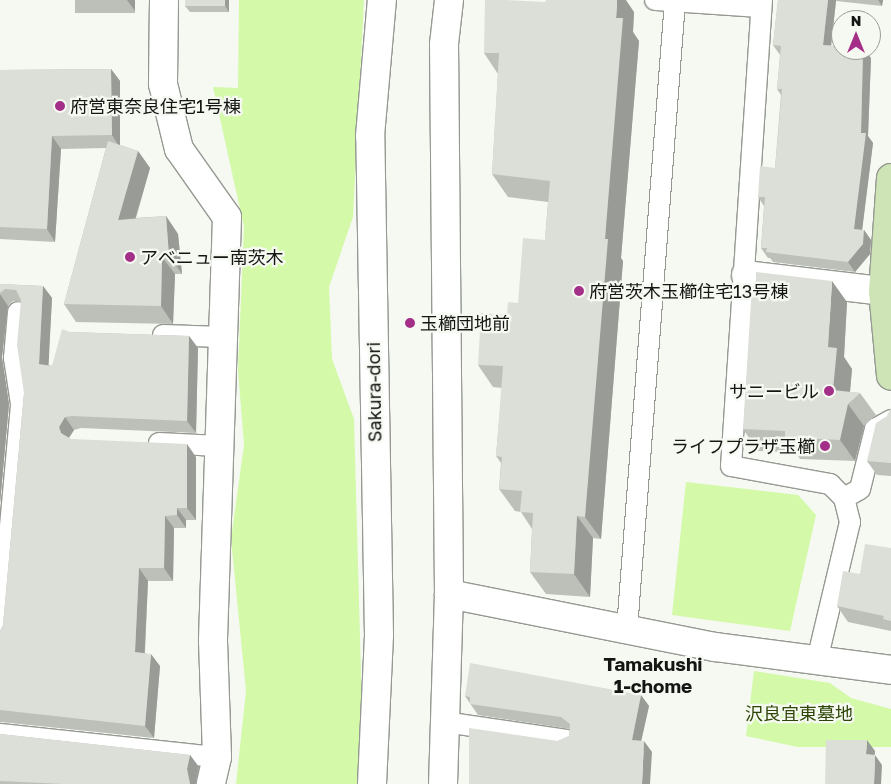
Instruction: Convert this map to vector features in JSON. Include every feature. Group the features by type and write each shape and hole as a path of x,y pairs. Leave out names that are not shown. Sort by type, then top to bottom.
{"main road":[{"path":"891,178 883,291 891,376"}],"street":[{"path":"164,0 163,84 179,149 227,217 213,640 217,757 211,784"},
{"name":"Sakura-dori","path":"372,784 379,635 370,136 382,0"},
{"path":"442,784 449,594 444,44 449,0"},
{"path":"746,275 883,291"},
{"path":"449,594 715,646 891,670"}],"lane":[{"path":"655,0 762,4 746,275 731,466 830,484 844,498 850,522 817,660"},
{"path":"627,629 675,1"},
{"path":"0,636 20,404 8,347 18,312"},
{"path":"146,335 223,337"},
{"path":"844,498 860,489 876,429 891,420"},
{"path":"140,443 219,446"},
{"path":"445,722 567,740"},
{"path":"0,734 217,757"}],"green space":[{"path":"239,0 364,0 353,217 329,287 332,359 354,419 363,747 360,784 236,784 246,691 231,539 244,445 238,370 244,227 213,87 238,88"},
{"path":"686,482 798,495 816,515 790,631 672,615"},
{"name":"沢良宜東墓地","path":"754,671 830,683 851,698 891,709 891,747 798,747 746,736"}],"building":[{"path":"185,0 225,0 225,6 185,6"},
{"path":"485,0 545,2 546,0 617,0 616,18 623,18 605,239 608,239 585,517 577,516 574,574 530,572 533,513 520,512 522,491 499,489 502,457 496,456 503,366 478,365 481,313 507,315 508,302 518,303 523,238 545,240 550,181 492,174 499,53 484,53"},
{"path":"778,0 828,0 823,45 831,45 831,60 863,60 861,133 866,133 854,229 864,230 863,244 848,262 766,252 767,248 761,248 765,197 758,197 760,166 775,168 782,89 777,89 781,46 773,45"},
{"path":"111,69 112,135 52,136 47,229 0,227 0,70"},
{"path":"108,141 138,151 118,220 166,216 169,256 162,257 161,306 64,304"},
{"path":"756,272 832,281 828,347 837,348 833,390 860,393 848,404 840,440 785,437 785,431 743,429 752,286 756,286"},
{"path":"0,284 43,286 39,364 52,366 62,329 70,332 189,336 187,421 72,416 65,417 59,427 61,433 71,439 187,444 187,508 177,508 177,515 165,516 164,568 139,568 135,652 151,654 145,726 0,710 0,631 3,625 24,393 17,345 21,300 16,290 5,289 0,293"},
{"path":"891,408 891,463 867,461 876,423 887,416"},
{"path":"865,544 891,548 891,621 883,619 884,616 837,606 843,571 860,574"},
{"path":"470,663 641,695 632,740 644,741 642,784 469,784 469,728 558,741 569,736 570,724 561,717 470,704 470,697 465,696"},
{"path":"0,734 190,755 187,769 190,784 64,784 0,781"},
{"path":"826,740 867,740 866,754 875,755 874,784 825,784"}],"place":[{"name":"府営東奈良住宅1号棟","path":"60,106"},
{"name":"アベニュー南茨木","path":"130,257"},
{"name":"府営茨木玉櫛住宅13号棟","path":"579,291"},
{"name":"玉櫛団地前","path":"410,323"},
{"name":"サニービル","path":"829,391"},
{"name":"ライフプラザ玉櫛","path":"825,446"}],"district":[{"name":"Tamakushi 1-chome","path":"653,675"}]}
